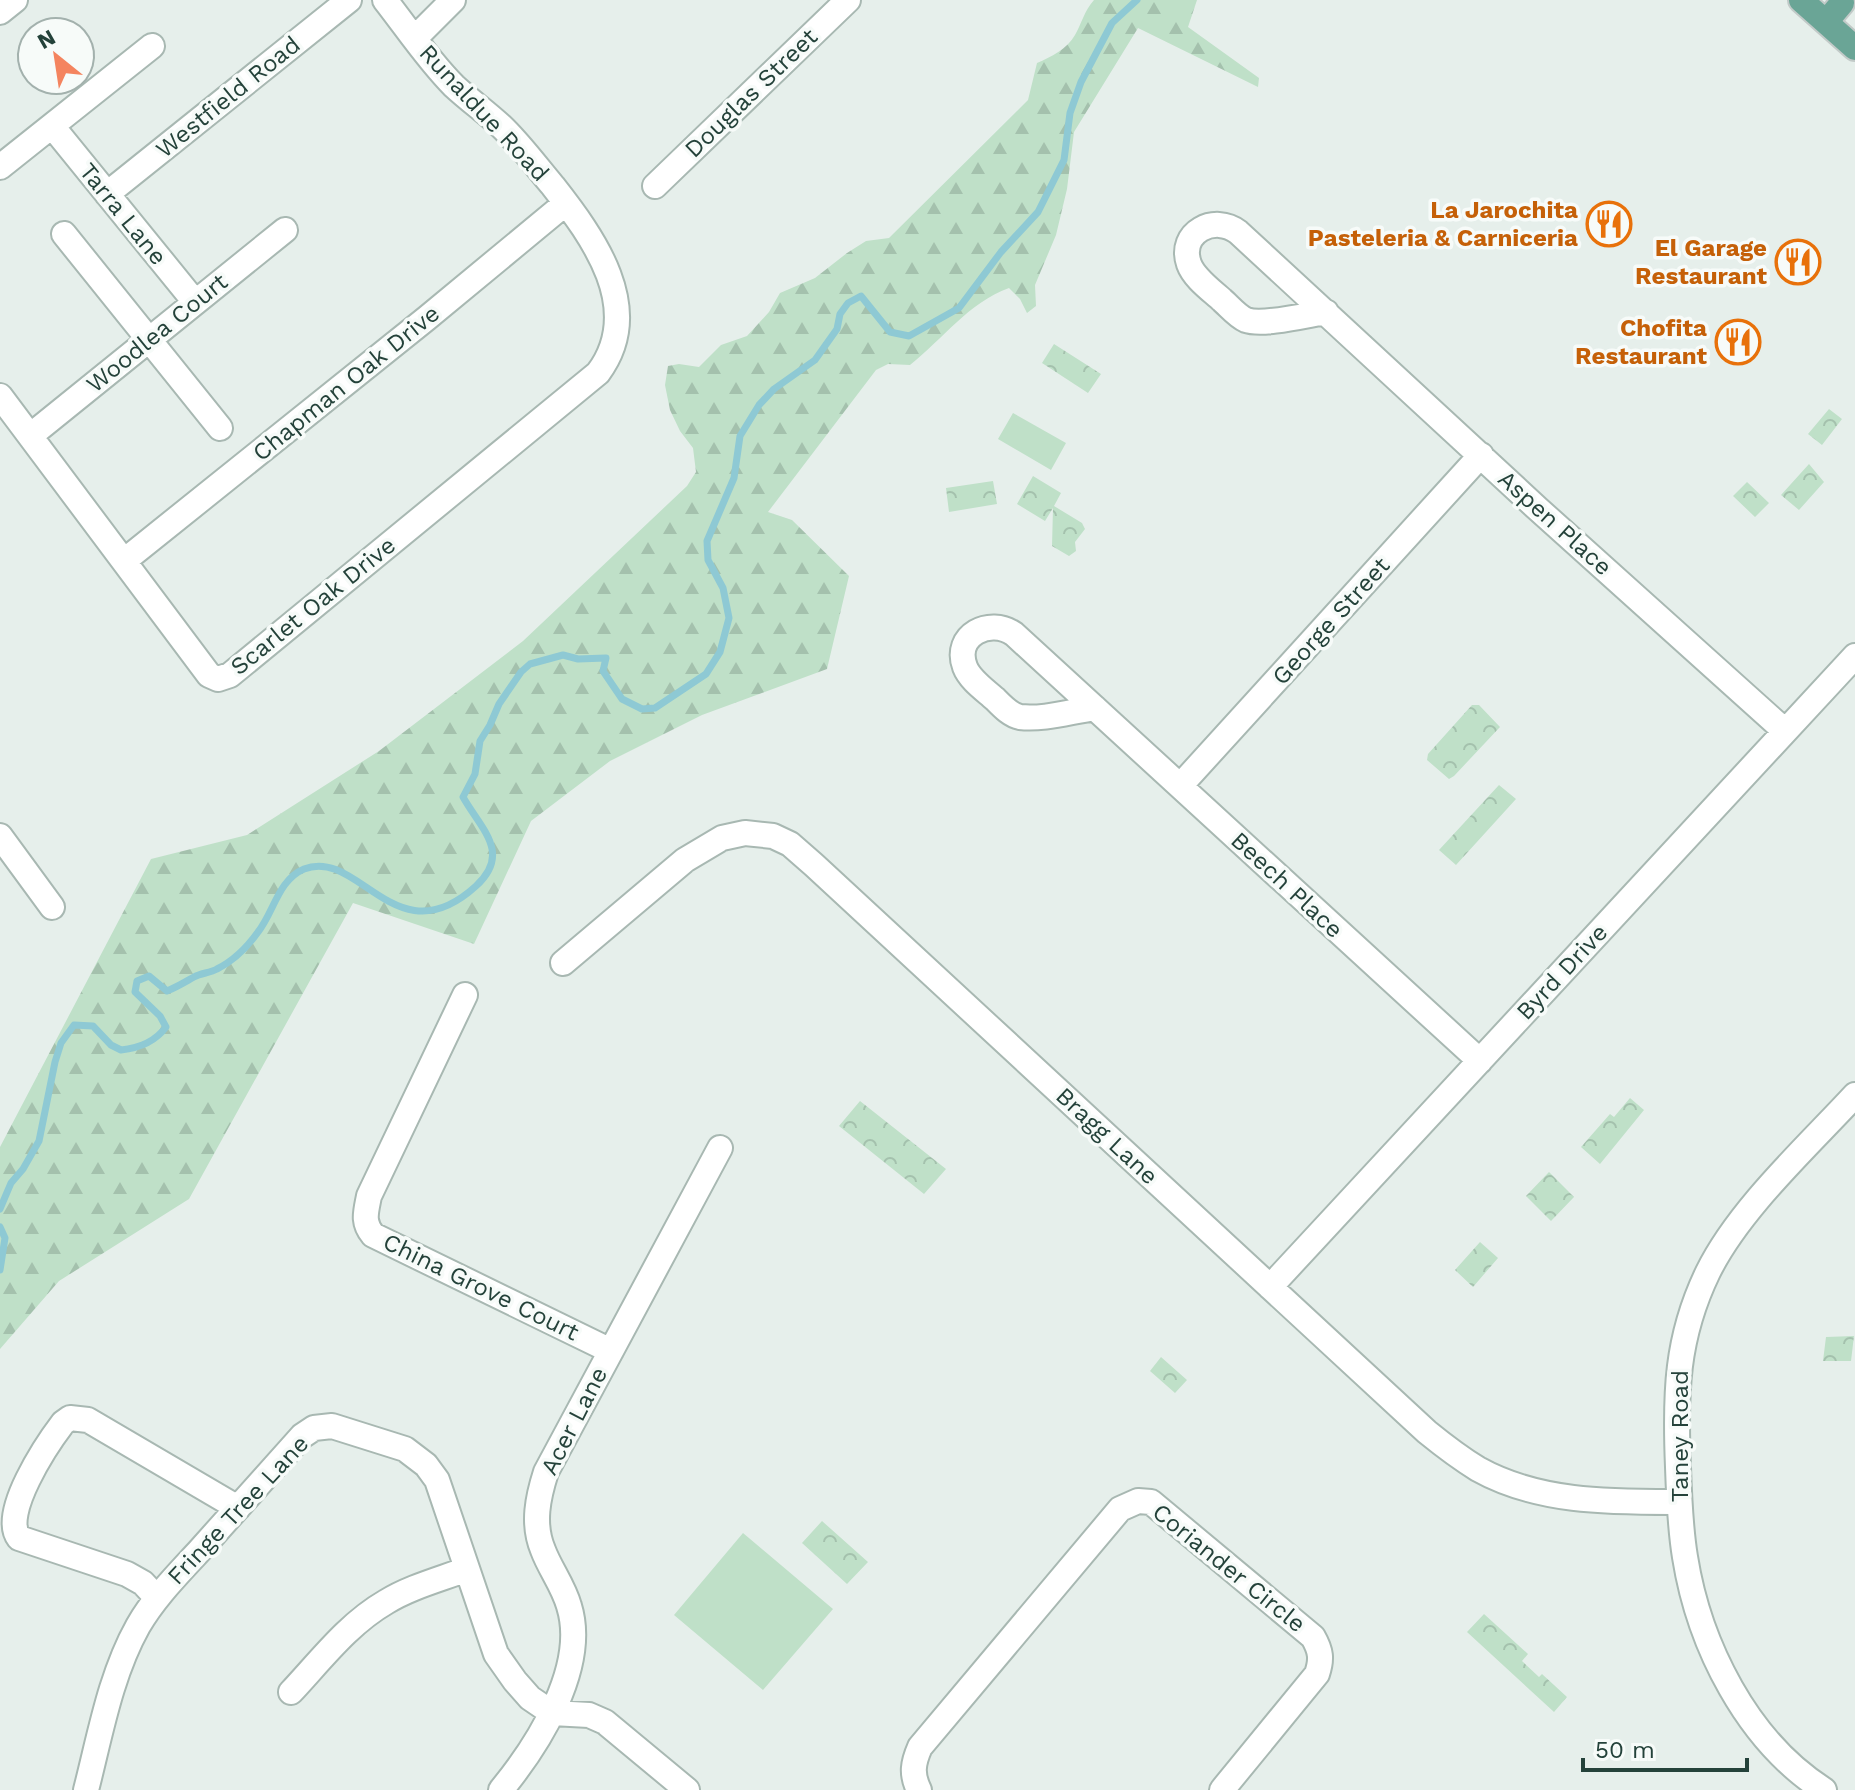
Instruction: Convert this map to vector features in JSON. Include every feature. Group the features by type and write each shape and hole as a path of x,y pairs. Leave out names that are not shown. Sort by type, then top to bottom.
{"main road":[{"path":"1801,0 1855,48"},
{"path":"1826,22 1845,6"}],"street":[{"path":"0,12 15,0"},
{"name":"Westfield Road","path":"107,194 349,0"},
{"name":"Runaldue Road","path":"385,0 452,83 520,146 566,203 596,244 609,271 616,315"},
{"path":"415,38 453,0"},
{"name":"Douglas Street","path":"655,186 848,0"},
{"path":"0,167 152,46"},
{"name":"Tarra Lane","path":"52,126 195,302"},
{"name":"Chapman Oak Drive","path":"124,561 566,203"},
{"name":"Aspen Place","path":"1326,312 1259,321 1245,319 1191,269 1187,252 1193,236 1213,224 1231,227 1326,312 1785,731"},
{"name":"Woodlea Court","path":"30,436 285,230"},
{"path":"64,234 220,428"},
{"name":"Scarlet Oak Drive","path":"0,396 209,675 226,678 598,373 614,340 616,315"},
{"name":"George Street","path":"1180,786 1481,455"},
{"name":"Beech Place","path":"1095,708 1027,717 1013,715 967,672 963,655 969,638 982,628 999,626 1007,629 1095,708 1480,1061"},
{"name":"Byrd Drive","path":"1270,1287 1855,656"},
{"name":"Bragg Lane","path":"563,963 685,860 711,843 745,833 782,839 828,877 1427,1432 1478,1468 1511,1484 1594,1501 1679,1502"},
{"path":"0,836 52,907"},
{"name":"China Grove Court","path":"465,995 369,1196 364,1217 367,1227 373,1235 611,1351"},
{"name":"Taney Road","path":"1824,1790 1786,1759 1758,1728 1743,1708 1717,1660 1691,1586 1681,1530 1676,1382 1684,1335 1697,1296 1723,1244 1748,1211 1855,1095"},
{"name":"Acer Lane","path":"501,1790 535,1746 552,1713 571,1656 571,1610 562,1585 543,1551 537,1529 537,1507 546,1472 720,1148"},
{"path":"157,1598 143,1583 127,1574 19,1538 14,1532 12,1515 29,1475 63,1423 70,1418 88,1420 238,1508"},
{"name":"Fringe Tree Lane","path":"86,1790 106,1710 127,1649 139,1625 157,1598 302,1436 314,1428 332,1426 405,1449 426,1465 437,1480 496,1654 530,1698 552,1713"},
{"name":"Coriander Circle","path":"919,1790 913,1774 920,1747 1120,1509 1138,1501 1151,1502 1313,1637 1320,1648 1321,1662 1317,1674 1222,1790"},
{"path":"291,1692 348,1630 371,1611 389,1599 467,1569"},
{"path":"552,1713 589,1715 605,1722 687,1790"}],"green space":[{"path":"1094,0 1197,0 1188,27 1259,78 1258,87 1138,28 1074,132 1067,189 1056,235 1035,285 1036,306 1027,313 1020,299 1009,288 968,312 910,365 888,364 876,370 768,512 792,520 849,576 827,669 702,715 610,761 531,821 474,944 353,903 189,1199 59,1281 0,1349 0,1147 151,859 247,835 379,751 523,641 687,486 696,472 693,448 670,410 665,385 668,366 699,367 721,345 747,336 769,312 780,293 815,278 866,241 889,238 1028,100 1037,63 1068,44"},
{"path":"1054,344 1101,374 1088,393 1042,363"},
{"path":"1829,409 1842,419 1822,445 1808,434"},
{"path":"1013,413 1066,443 1051,470 998,439"},
{"path":"1809,464 1824,482 1799,510 1781,495"},
{"path":"1033,476 1061,493 1054,506 1082,523 1085,529 1075,542 1076,551 1069,556 1052,546 1053,508 1045,521 1017,504"},
{"path":"993,481 997,504 949,512 946,488"},
{"path":"1747,482 1769,503 1755,517 1733,496"},
{"path":"1472,705 1479,705 1500,727 1449,779 1427,760 1428,754"},
{"path":"1499,785 1516,799 1456,865 1439,850"},
{"path":"1630,1098 1644,1110 1600,1164 1581,1147 1610,1114 1614,1117"},
{"path":"860,1101 946,1169 924,1194 839,1126"},
{"path":"1549,1172 1574,1197 1551,1221 1526,1196"},
{"path":"1480,1242 1498,1258 1473,1287 1455,1270"},
{"path":"1854,1336 1851,1361 1823,1361 1826,1337"},
{"path":"1161,1357 1187,1380 1175,1393 1150,1371"},
{"path":"822,1521 868,1562 847,1584 802,1543"},
{"path":"743,1533 833,1609 763,1690 674,1615"},
{"path":"1484,1614 1528,1654 1522,1661 1567,1697 1554,1712 1467,1632"}],"waterway":[{"path":"0,1209 11,1183 39,1141 55,1062 61,1043 74,1025 93,1026 111,1045 121,1050 146,1043 166,1027 160,1016 135,992 137,981 149,976 167,991 229,962 264,924 282,888 304,869 324,866 343,873 401,907 423,911 448,905 476,886 487,874 492,863 492,852 485,831 463,797 475,774 480,741 499,704 530,664 563,655 578,659 606,658 603,671 622,699 642,709 655,708 706,674 720,652 729,618 723,588 708,560 707,541 734,478 740,436 759,405 774,389 815,360 837,329 840,314 848,303 861,296 890,332 909,336 959,308 1001,252 1038,212 1064,160 1070,113 1081,82 1112,23 1137,0"},
{"path":"0,1227 5,1238 0,1270"}],"place":[{"name":"La Jarochita Pasteleria & Carniceria","path":"1609,224"},
{"name":"El Garage Restaurant","path":"1798,262"},
{"name":"Chofita Restaurant","path":"1738,342"}]}
